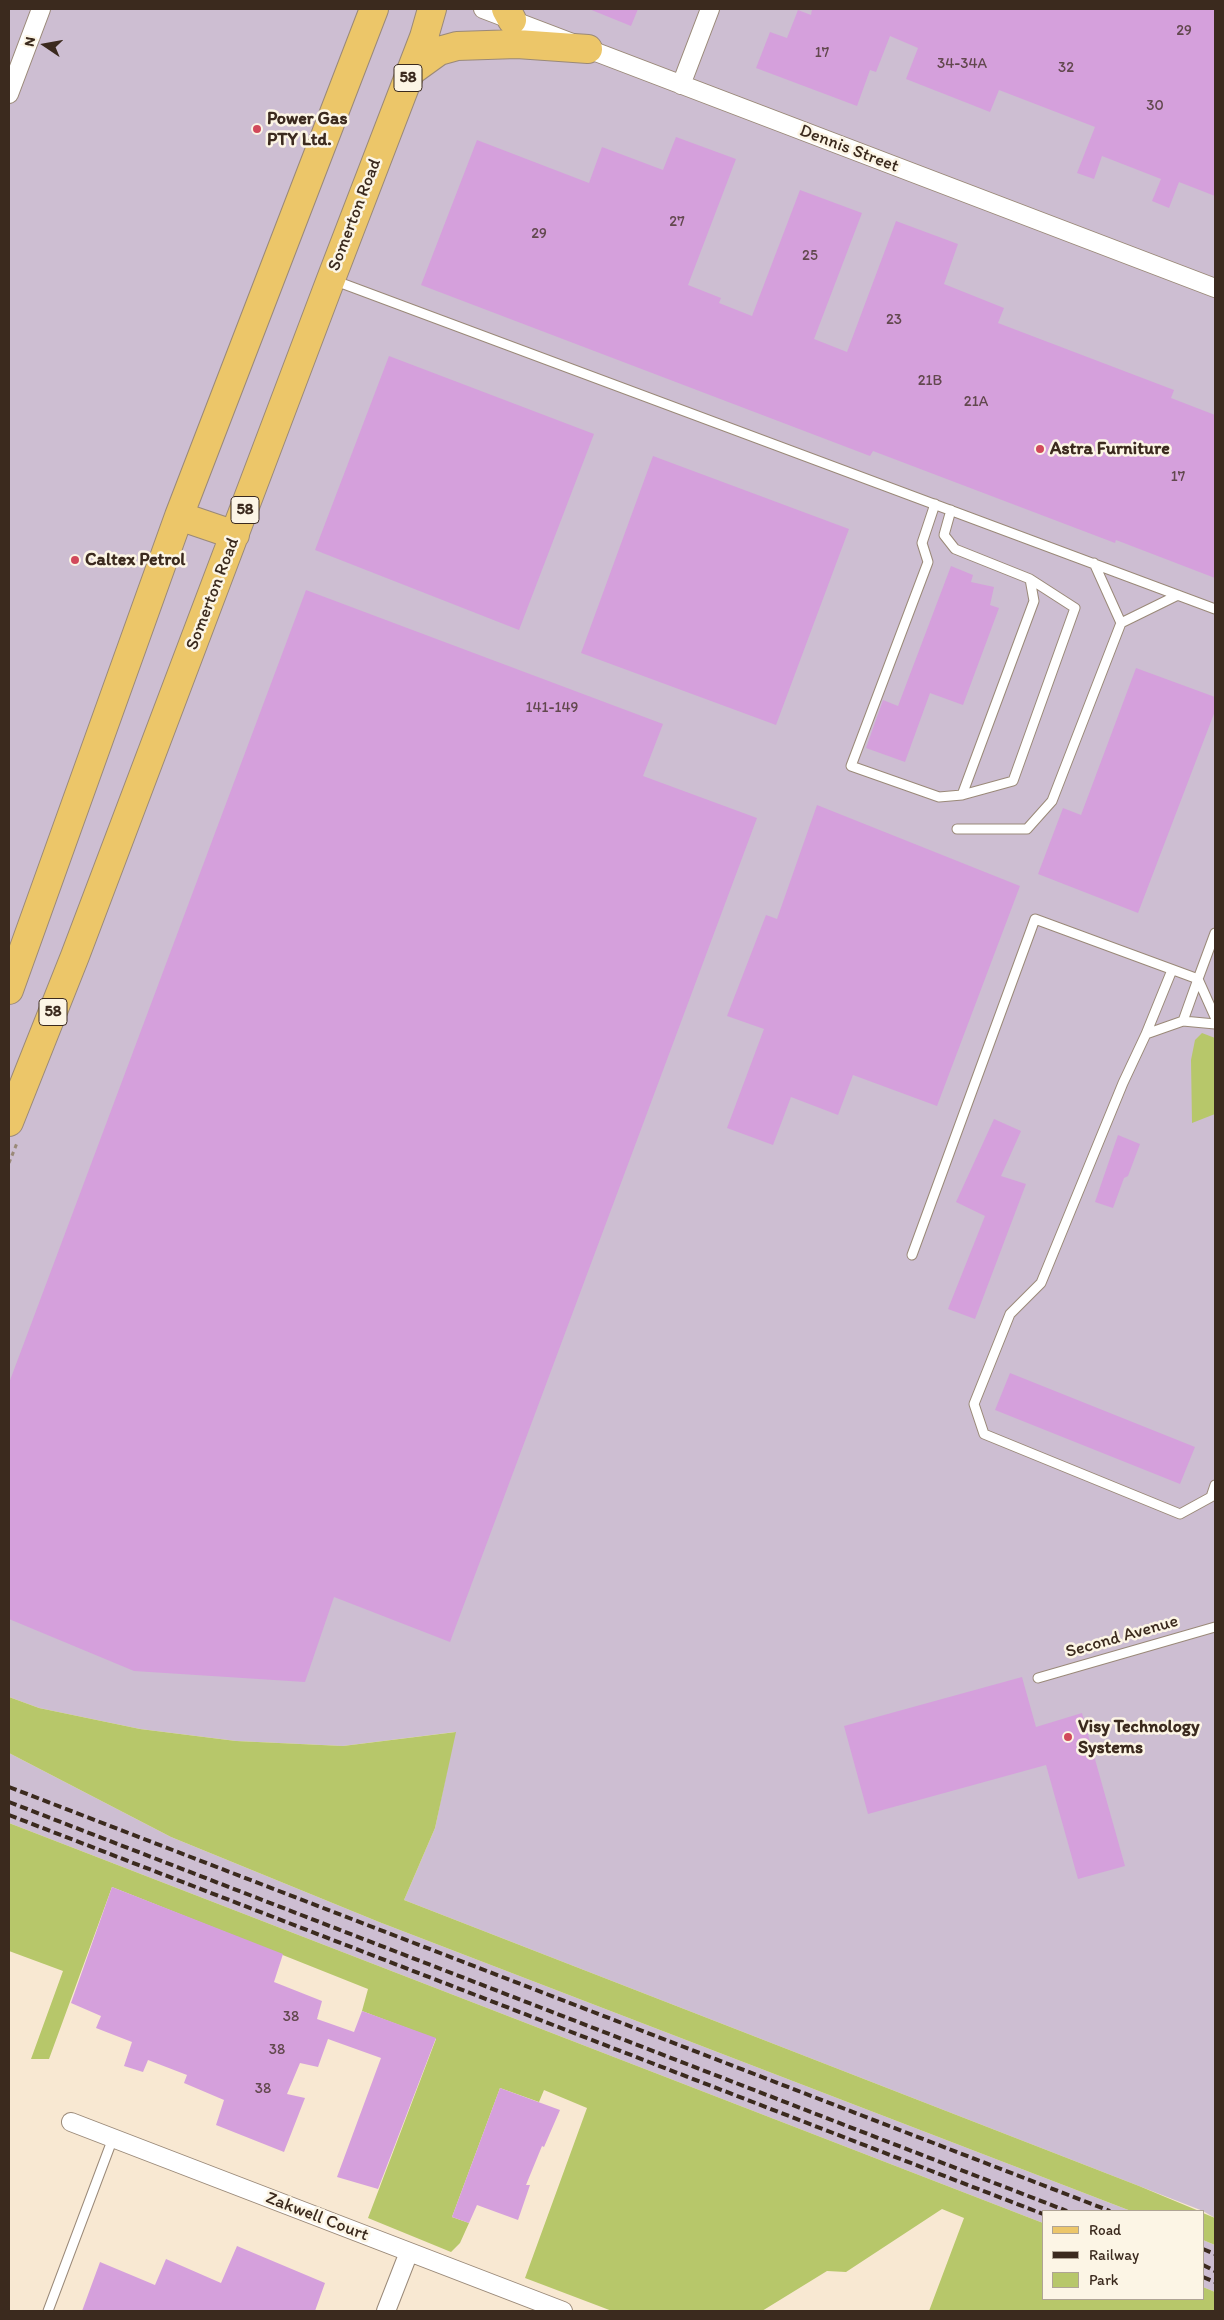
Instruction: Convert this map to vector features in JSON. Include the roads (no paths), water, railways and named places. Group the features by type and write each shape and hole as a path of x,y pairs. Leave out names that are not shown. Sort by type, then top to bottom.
{"main road":[{"path":"9,990 179,516 374,9"},
{"name":"Somerton Road","path":"9,1122 76,956 330,279 425,34 432,9"},
{"path":"410,72 439,51 457,46 516,44 588,50"},
{"path":"179,516 235,536"}],"street":[{"path":"9,94 41,9"},
{"name":"Dennis Street","path":"483,9 509,14 588,50 1215,288"},
{"path":"681,85 710,9"},
{"name":"Zakwell Court","path":"71,2122 563,2311"},
{"path":"386,2311 408,2252"}],"lane":[{"path":"330,279 1215,609"},
{"path":"935,504 922,542 928,562 852,766 940,797 962,795 1013,781 1075,608 1030,579 955,550 944,535 952,510"},
{"path":"1094,564 1121,622"},
{"path":"962,795 1034,601 1030,579"},
{"path":"956,829 1027,829 1052,802 1121,622 1178,595"},
{"path":"912,1255 1036,919 1198,979 1215,1017"},
{"path":"1183,1021 1215,933"},
{"path":"1172,970 1146,1034 1123,1083 1041,1283 1010,1314 974,1404 984,1434 1180,1514 1211,1497 1215,1485"},
{"path":"1146,1034 1183,1021 1215,1024"},
{"name":"Second Avenue","path":"1038,1678 1215,1627"},
{"path":"48,2311 113,2138"}],"railway":[{"path":"9,1787 1107,2210"},
{"path":"9,1802 1064,2210"},
{"path":"9,1815 1042,2214"},
{"path":"1204,2249 1215,2254"},
{"path":"1204,2266 1215,2271"},
{"path":"1204,2277 1215,2282"}],"place":[{"name":"Power Gas PTY Ltd.","path":"257,129"},
{"name":"Astra Furniture","path":"1040,449"},
{"name":"Caltex Petrol","path":"75,560"},
{"name":"Visy Technology Systems","path":"1068,1737"}]}
